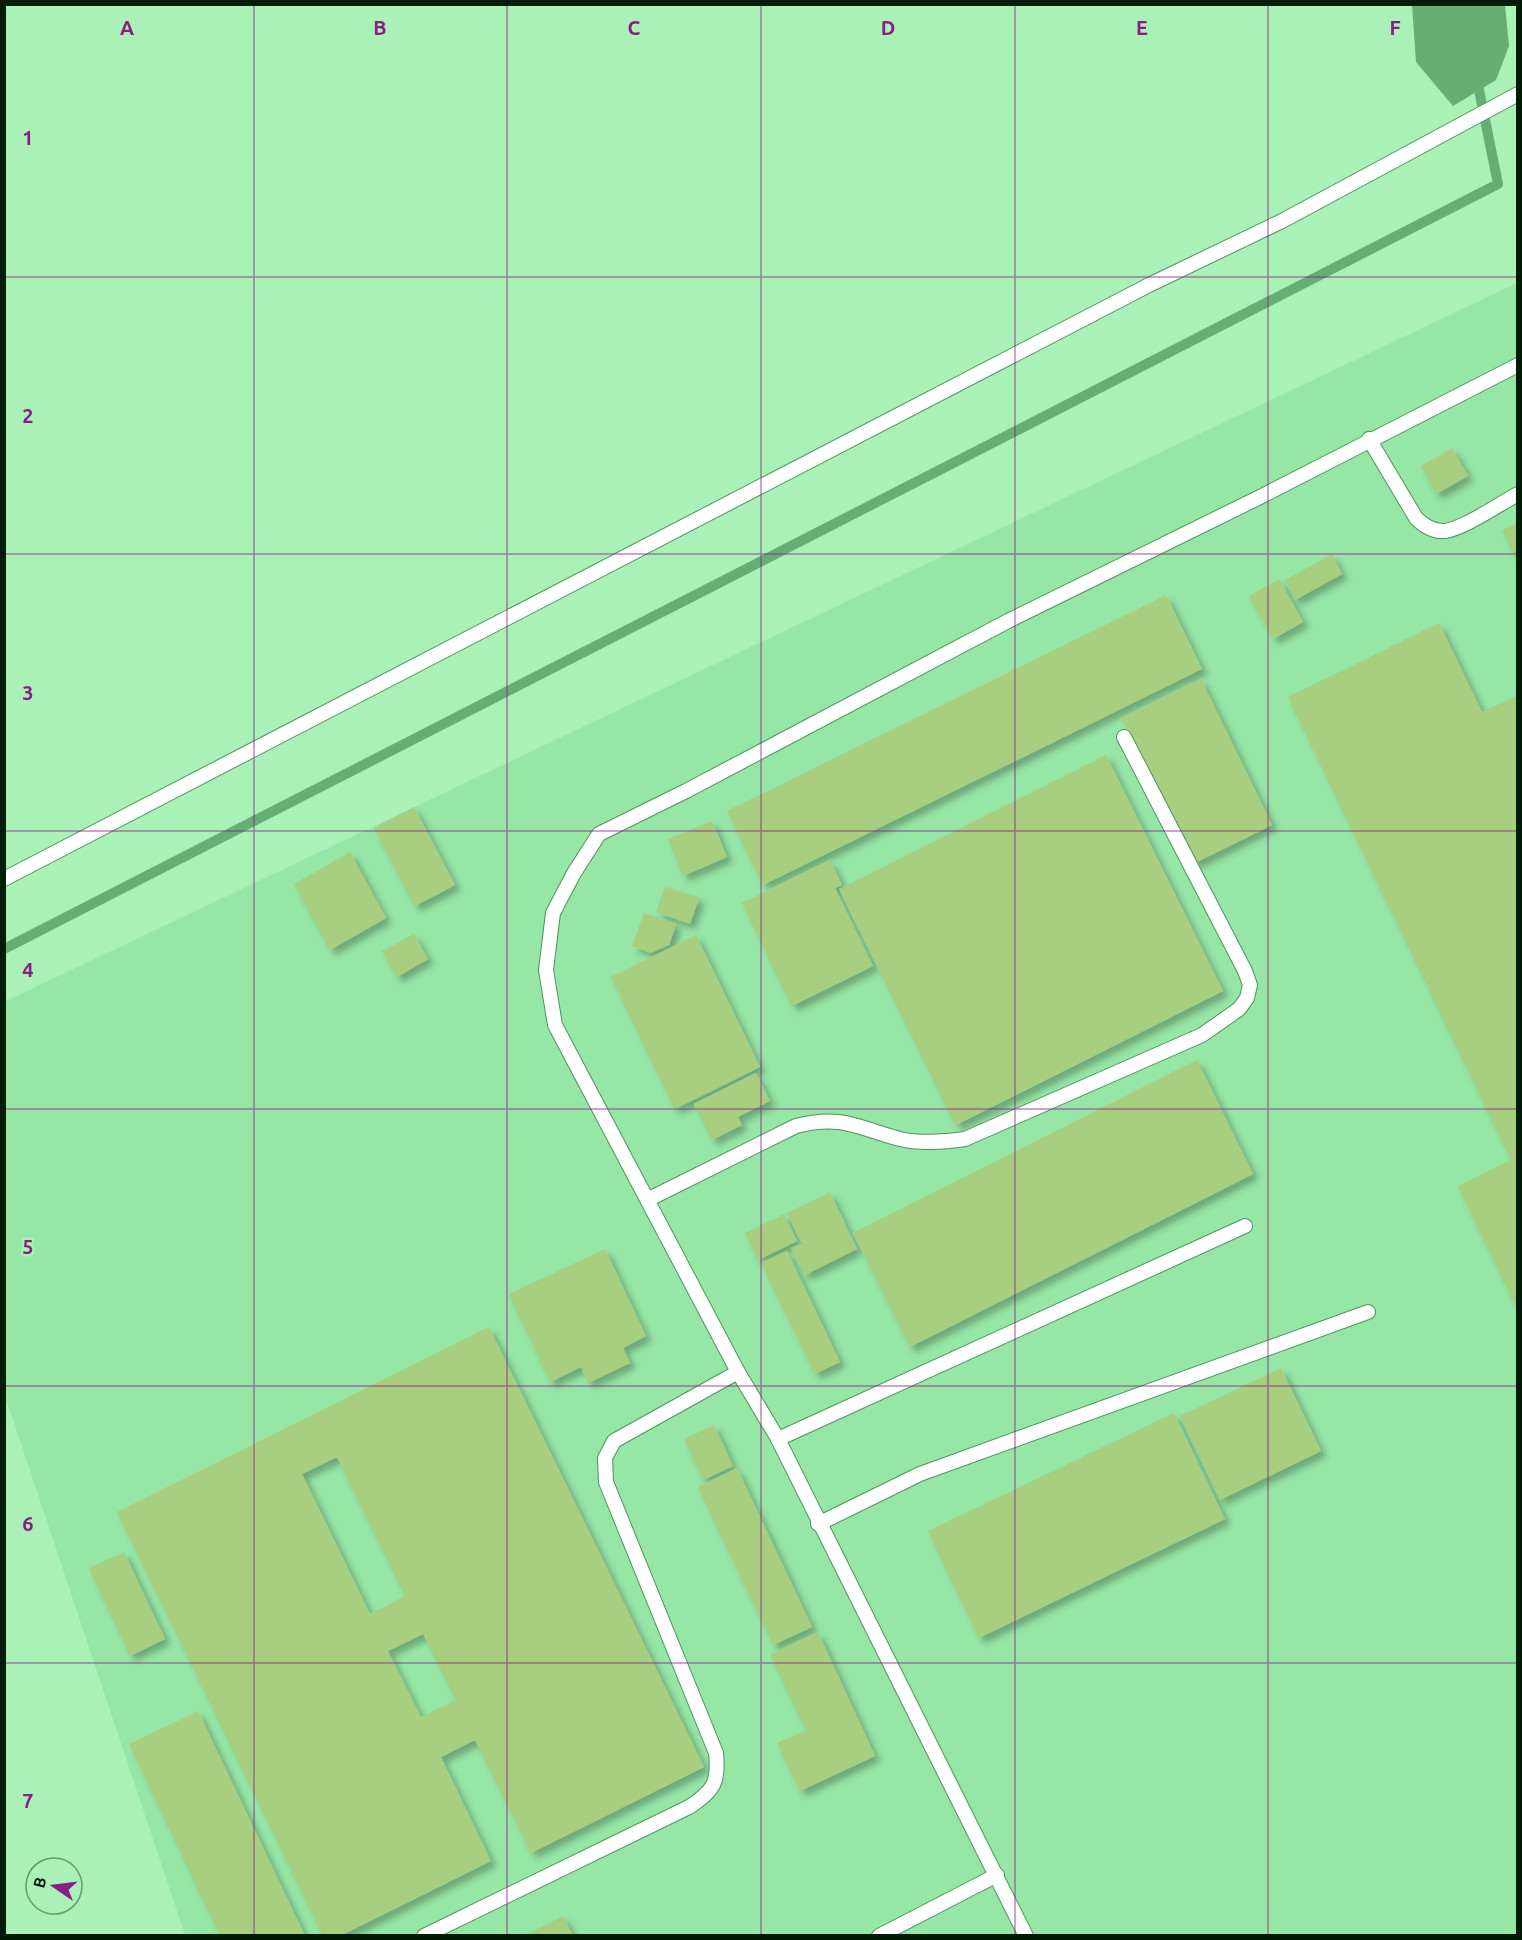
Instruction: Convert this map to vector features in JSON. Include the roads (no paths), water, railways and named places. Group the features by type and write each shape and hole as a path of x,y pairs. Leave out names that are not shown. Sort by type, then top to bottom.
{"lane":[{"path":"4,879 1138,290 1282,221 1518,94"},
{"path":"1026,1935 818,1524 778,1440 738,1372 649,1199 555,1025 546,970 554,913 574,873 599,834 686,791 1008,621 1260,497 1369,439 1518,365"},
{"path":"1369,439 1416,518 1426,527 1447,531 1518,494"},
{"path":"649,1199 796,1126 820,1120 844,1121 902,1140 937,1143 965,1139 1202,1035 1239,1009 1247,998 1250,985 1245,971 1124,737"},
{"path":"778,1440 1245,1226"},
{"path":"818,1524 920,1474 1368,1312"},
{"path":"424,1935 678,1812 709,1794 718,1772 716,1753 606,1482 605,1458 614,1441 738,1372"},
{"path":"879,1935 996,1875"}],"waterway":[{"path":"4,949 1498,184 1479,90"}]}
